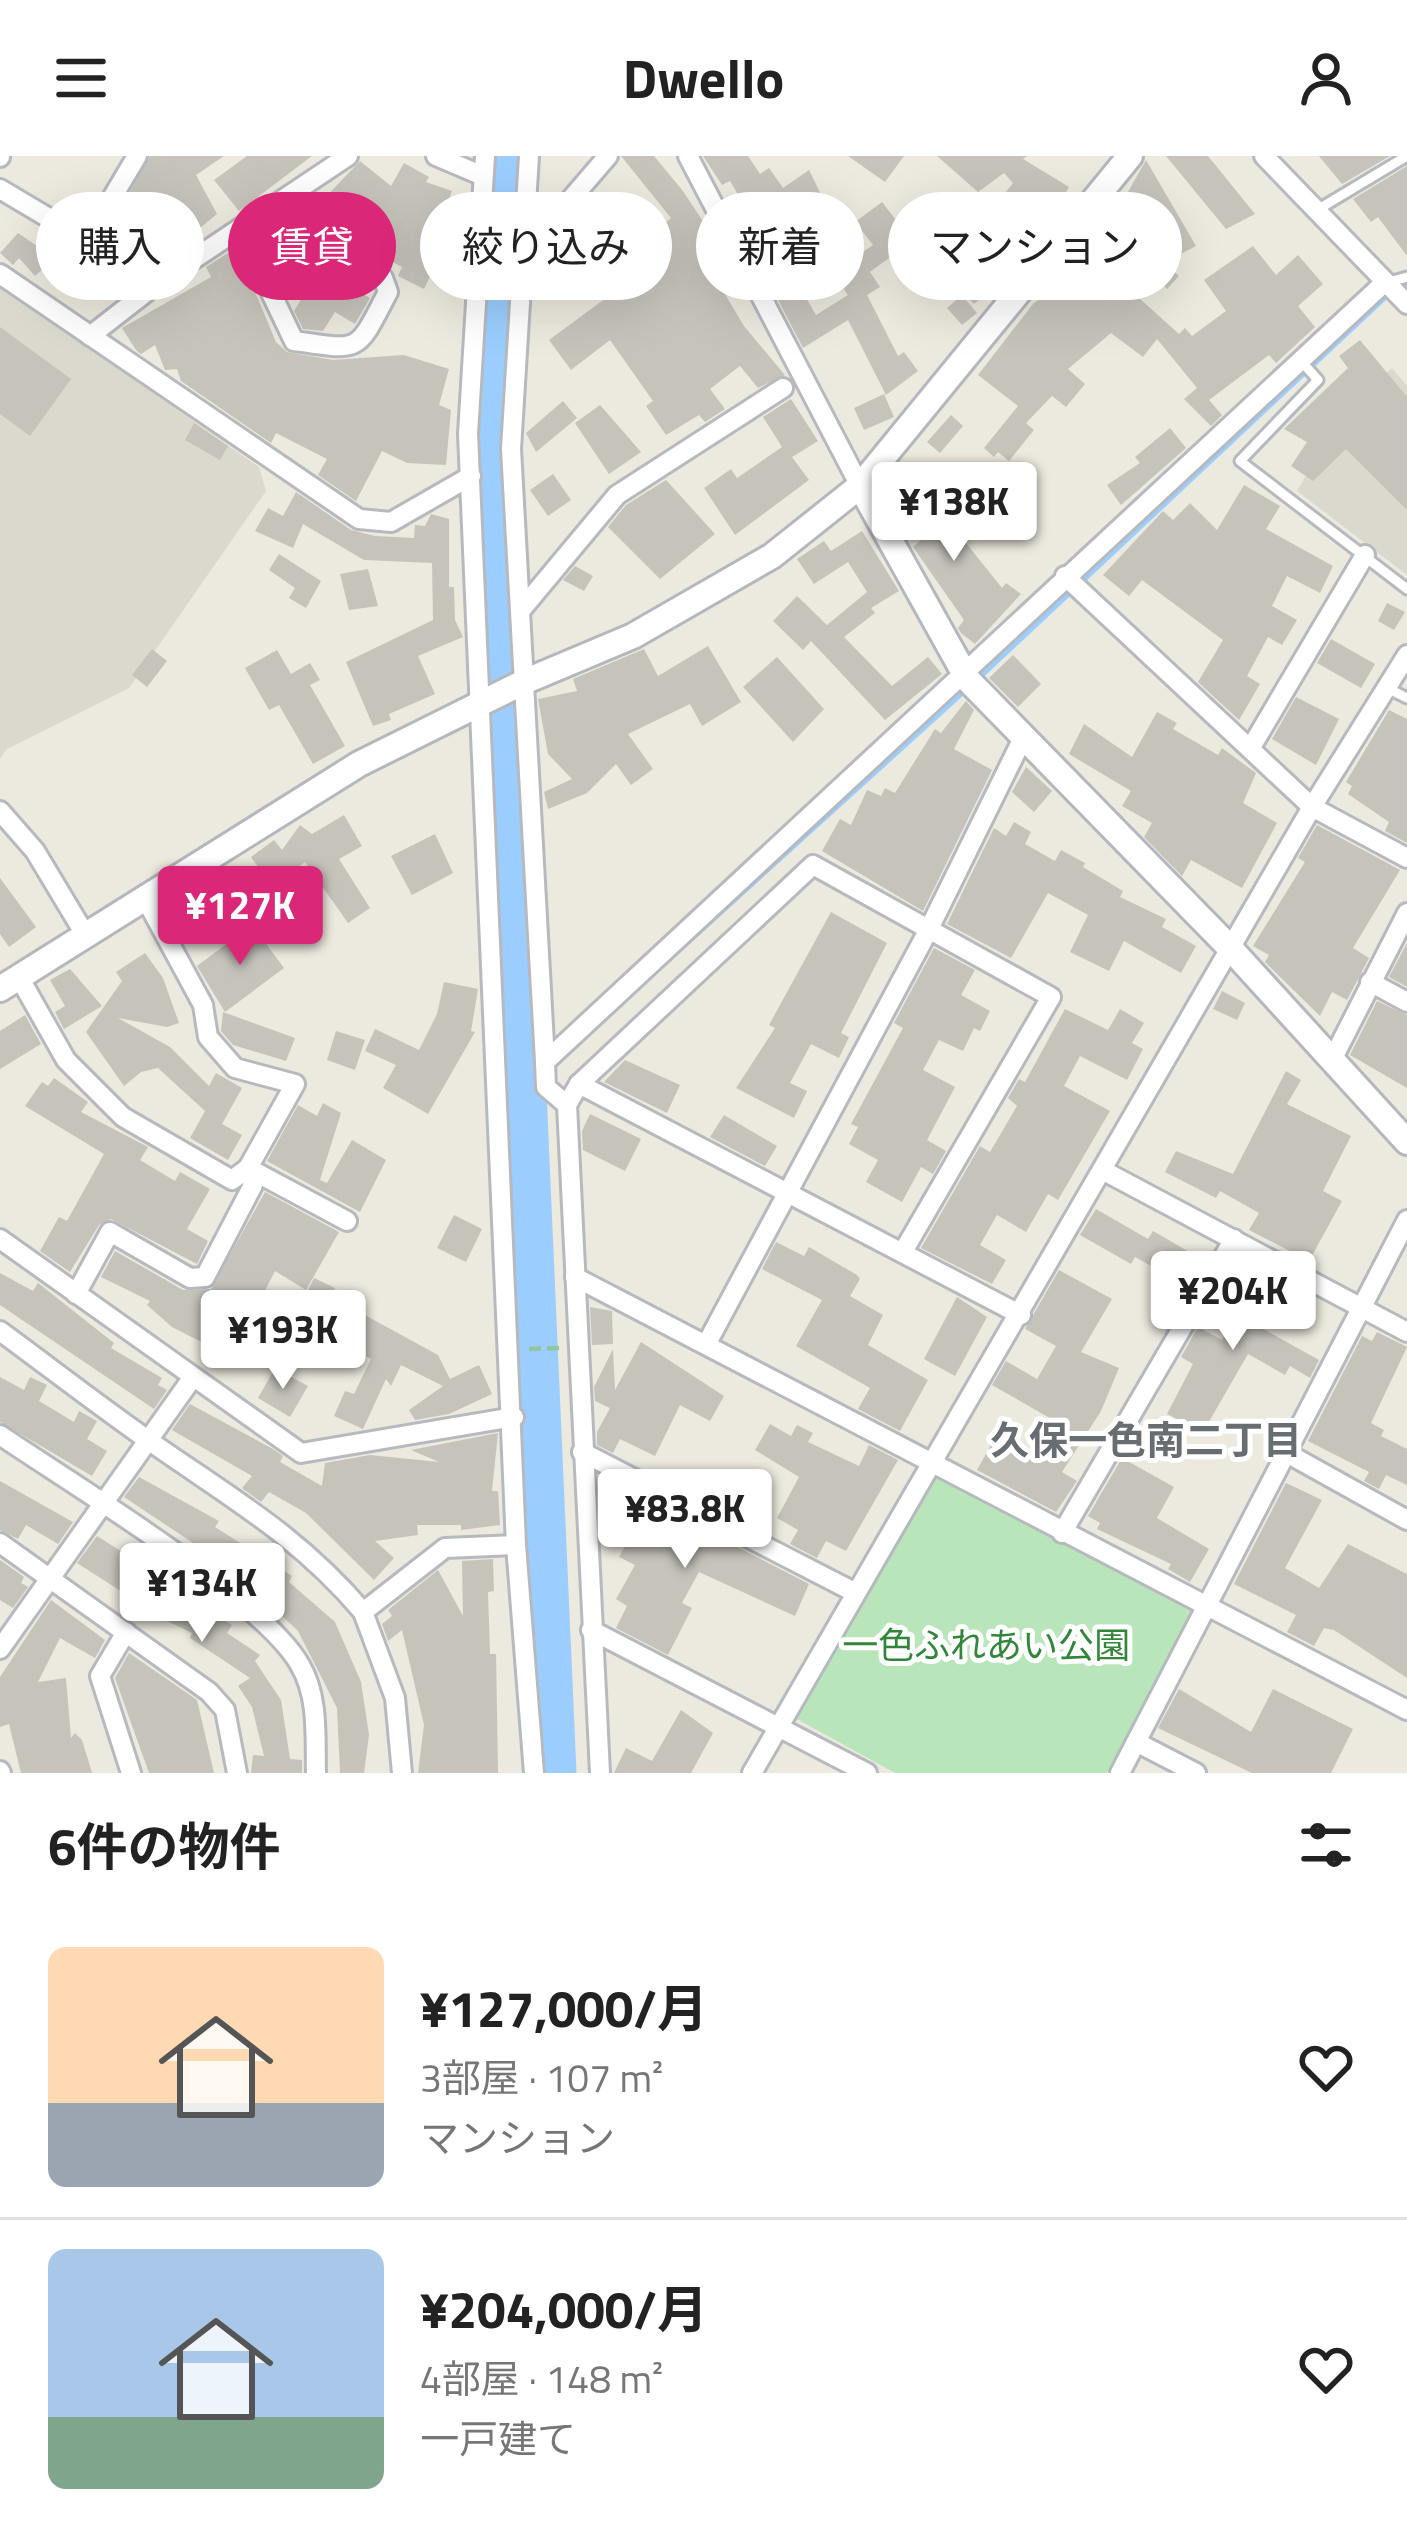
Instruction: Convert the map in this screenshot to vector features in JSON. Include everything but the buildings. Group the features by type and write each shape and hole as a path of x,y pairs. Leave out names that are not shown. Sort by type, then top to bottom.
{"street":[{"path":"116,192 137,156"},
{"path":"298,192 348,156"},
{"path":"436,156 484,166 468,434 516,1545 533,1773"},
{"path":"526,192 529,156"},
{"path":"577,192 608,156"},
{"path":"688,156 964,674 1231,949 1407,1142"},
{"path":"145,898 203,1006 208,1037 235,1068 295,1084 248,1168 232,1180 123,1117 66,1060 10,983 86,936 145,898 359,764 526,681 633,636 717,591 860,486 1130,156"},
{"path":"1264,156 1407,304"},
{"path":"0,189 36,210"},
{"path":"0,274 375,525 392,523 471,476"},
{"path":"545,1064 1384,284"},
{"path":"90,336 136,300"},
{"path":"274,300 294,341 352,348 362,342 384,300"},
{"path":"518,300 511,449 546,1087 567,1106"},
{"path":"521,610 617,495 783,388"},
{"path":"1250,749 1364,556"},
{"path":"1065,576 1312,807 1407,858"},
{"path":"752,1773 1312,807 1407,655"},
{"path":"707,1343 928,931 1023,738"},
{"path":"0,812 26,837 86,936"},
{"path":"600,1773 567,1106 579,1084 813,865 1051,997 904,1250"},
{"path":"1330,1062 1407,913"},
{"path":"1370,982 1407,1002"},
{"path":"579,1084 1021,1315"},
{"path":"248,1168 347,1221"},
{"path":"76,1294 110,1232 190,1278 205,1277 253,1185 248,1168"},
{"path":"1104,1171 1407,1332"},
{"path":"1120,1773 1283,1451 1364,1309 1407,1220"},
{"path":"0,1239 301,1453 514,1417"},
{"path":"1063,1533 1234,1239"},
{"path":"575,1277 1407,1710"},
{"path":"0,1330 148,1440 276,1524 321,1562 363,1612 395,1698 402,1773"},
{"path":"0,1649 193,1377"},
{"path":"0,1435 233,1598 286,1645 313,1700 316,1773"},
{"path":"1283,1451 1407,1520"},
{"path":"582,1452 856,1593"},
{"path":"0,1543 209,1692 225,1710 237,1773"},
{"path":"363,1612 446,1548 516,1545"},
{"path":"591,1630 867,1773"},
{"path":"126,1632 100,1676 130,1773"},
{"path":"1136,1742 1196,1773"}],"lane":[{"path":"1317,210 1407,156"},
{"path":"1384,284 1407,278"},
{"path":"1299,359 1318,380 1240,461 1407,589"},
{"path":"1387,688 1407,698"}],"path":[{"path":"511,1349 578,1348"}],"shaded area":[{"path":"0,286 259,467 266,491 129,688 7,749 0,759"},
{"path":"1392,368 1407,386 1407,575 1297,491 1329,435 1361,394"}],"green space":[{"name":"一色ふれあい公園","path":"936,1473 1195,1611 1107,1773 895,1773 797,1719"}],"waterway":[{"path":"515,156 497,412 557,1773"},
{"path":"976,680 1387,295 1407,287"},
{"path":"661,966 966,689"},
{"path":"526,1095 542,1078"}],"district":[{"name":"久保一色南二丁目","path":"1146,1440"}]}
